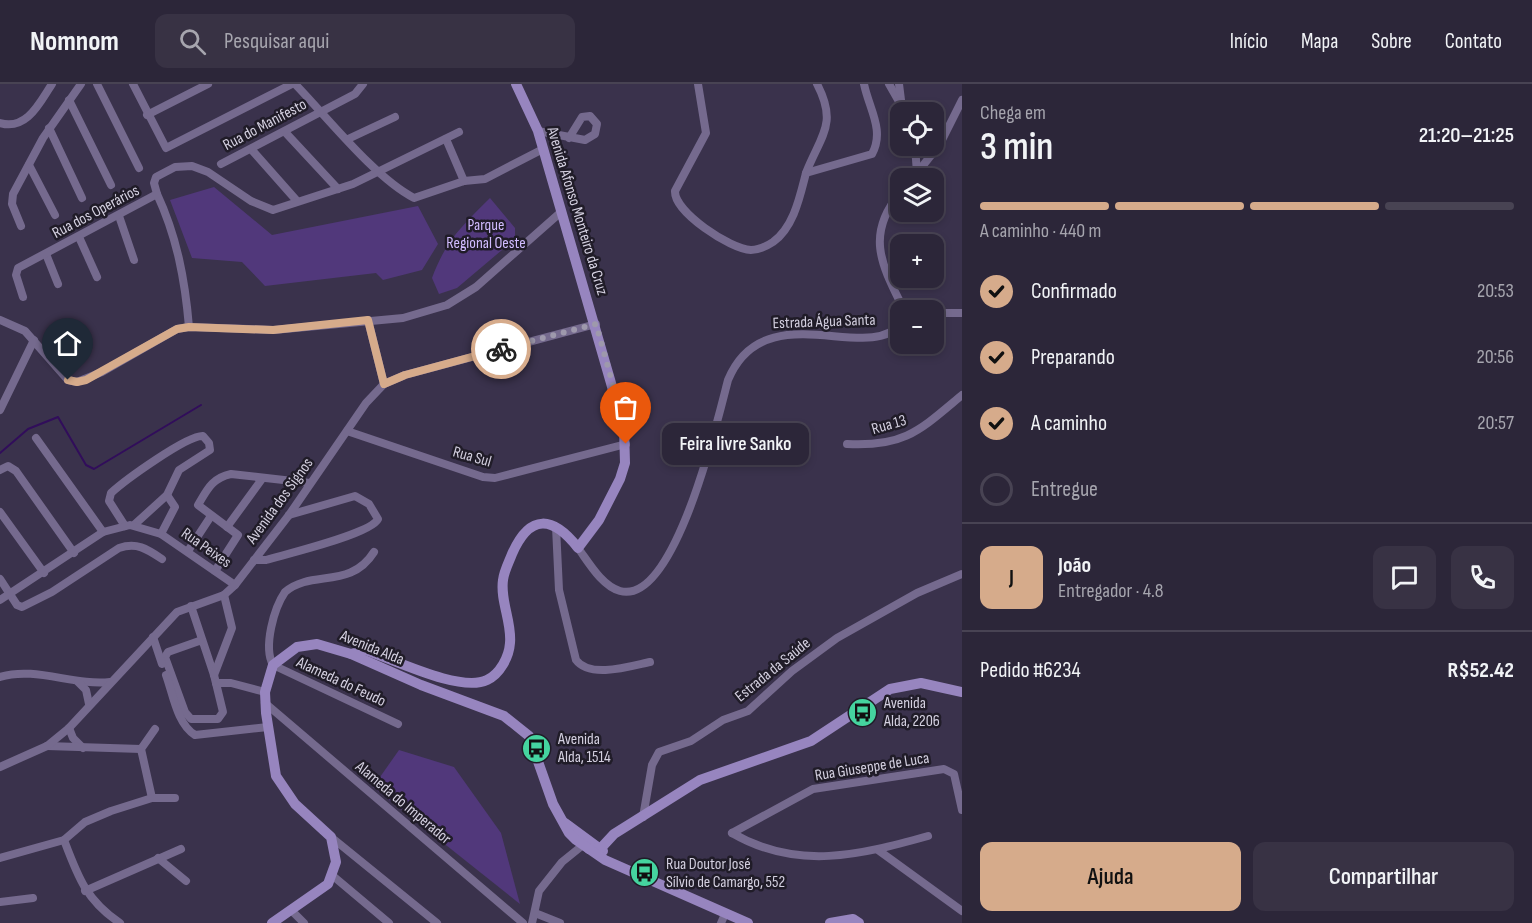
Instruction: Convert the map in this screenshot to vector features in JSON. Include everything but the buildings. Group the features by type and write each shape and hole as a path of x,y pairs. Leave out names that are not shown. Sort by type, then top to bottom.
{"street":[{"path":"0,123 25,120 52,84"},
{"path":"21,226 11,199 49,128 81,84"},
{"path":"97,84 139,168"},
{"path":"132,84 166,148 294,84 399,190 414,198 464,181 485,179 543,149"},
{"path":"147,115 208,84"},
{"name":"Rua do Manifesto","path":"221,164 355,94 363,84"},
{"name":"Avenida Afonso Monteiro da Cruz","path":"516,84 538,131 596,324 621,414 626,444 625,463 614,494 599,520 578,548"},
{"path":"698,84 706,133 675,191 675,198 682,210 727,241 751,250 762,248 779,237 797,206 806,173 828,122 825,98 817,84"},
{"path":"806,173 872,154 877,146 876,123 864,84"},
{"path":"889,84 901,101"},
{"path":"898,84 901,101"},
{"path":"69,100 111,184"},
{"path":"921,168 940,144 962,100"},
{"path":"348,139 396,117"},
{"path":"49,128 82,198"},
{"path":"538,131 569,138"},
{"path":"285,132 338,189"},
{"name":"Rua dos Operários","path":"23,297 16,275 18,268 157,194 154,183 156,177 183,165 208,172 273,210 338,189 459,132"},
{"path":"446,139 464,181"},
{"path":"251,149 297,201"},
{"path":"29,165 55,215"},
{"path":"157,194 177,247 185,287 189,327"},
{"path":"890,209 882,221 879,236 884,269 899,300"},
{"path":"0,320 25,331 68,380 77,382 102,372 165,334 189,327 267,330 403,318 447,305 476,287 561,212"},
{"path":"119,216 134,260"},
{"path":"79,237 97,277"},
{"path":"46,254 58,284"},
{"path":"944,313 962,313"},
{"path":"368,320 384,384"},
{"name":"Avenida dos Signos","path":"48,746 69,728 169,618 191,606 224,595 235,585 290,515 366,403 384,384 405,375 596,324"},
{"name":"Estrada Água Santa","path":"556,527 578,548 610,586 630,592 640,589 658,567 689,514 728,380 744,351 772,337 872,336 890,332"},
{"path":"0,410 34,340"},
{"name":"Rua 13","path":"847,444 870,445 905,438 915,433 962,395"},
{"name":"Rua Sul","path":"347,431 483,477 495,478 626,444"},
{"path":"0,600 103,532 129,525 167,495 179,470 210,450 209,442 203,436 196,436 169,452 111,493 109,501 129,525"},
{"path":"36,438 103,532"},
{"path":"0,470 9,466 16,471 74,553"},
{"path":"215,571 238,535 198,505 211,483 219,477 231,474 310,483"},
{"path":"227,527 262,479"},
{"path":"161,534 175,507 167,495"},
{"path":"254,560 266,560 357,532 372,526 378,519 373,508 358,497 347,497 290,515"},
{"path":"0,512 44,573"},
{"path":"188,551 211,516"},
{"path":"351,654 364,650 462,682 477,683 488,680 500,670 507,657 510,643 503,581 518,540 527,529 536,525 548,524 556,527 559,590 576,660 580,666 592,669 650,662"},
{"name":"Rua Peixes","path":"129,525 161,534 235,585"},
{"path":"0,579 17,605 22,607 29,605 103,557 130,544 139,545 162,559"},
{"path":"374,552 364,567 355,572 298,585 285,592 270,641 269,658 273,665 265,698 274,768 281,785 295,804 331,837 437,923"},
{"name":"Estrada da Saúde","path":"643,817 652,765 659,752 691,741 723,720 748,711 792,671 837,638 917,593 962,574"},
{"path":"215,679 232,628 224,595"},
{"path":"191,606 215,679 221,717 201,721 191,719 185,712 165,657 168,652 202,640"},
{"path":"153,637 180,714 189,731 195,735 268,727"},
{"name":"Avenida Alda","path":"273,665 297,647 317,644 351,654 421,685 504,716 520,726 533,744 554,804 569,833 614,862"},
{"name":"Alameda do Feudo","path":"273,665 398,724"},
{"path":"0,677 21,673 78,682 110,682"},
{"path":"215,679 231,683 265,698"},
{"path":"78,682 86,690 89,704"},
{"path":"532,923 539,891 549,877 587,845 614,834 700,780 719,771 811,741 890,689 921,684 961,692"},
{"name":"Alameda do Imperador","path":"265,698 523,923"},
{"path":"69,728 82,748"},
{"path":"152,798 141,750 155,729"},
{"path":"0,767 48,746 141,750"},
{"name":"Rua Giuseppe de Luca","path":"878,850 798,857 749,843 732,833 813,789 944,769 954,774 962,810"},
{"path":"0,858 64,840 96,816 152,798 175,798"},
{"path":"601,848 614,834"},
{"path":"878,850 928,836"},
{"path":"272,923 318,894 333,876 335,850 331,837"},
{"path":"64,840 85,891 93,901 120,923"},
{"name":"Avenida Alda","path":"587,845 601,848 614,862"},
{"path":"85,891 181,849"},
{"path":"878,850 962,910"},
{"path":"158,858 186,881"},
{"path":"614,862 723,918 748,923"},
{"path":"333,876 389,923"},
{"path":"0,902 33,898"},
{"path":"291,910 304,923"},
{"path":"535,913 560,923"},
{"path":"830,923 853,920 860,923"}],"green space":[{"path":"214,187 272,235 418,206 438,244 422,270 383,280 376,273 265,286 242,262 192,258 170,200"},
{"name":"Parque Regional Oeste","path":"490,198 515,228 515,239 457,288 439,294 432,278 443,253 463,226"},
{"path":"399,750 454,767 501,833 520,904 373,787"}],"waterway":[{"path":"0,453 28,429 58,417 86,465 94,469 201,405"}],"way so far":[{"path":"501,349 596,324 621,414 626,444"}],"place":[{"name":"Feira livre Sanko","path":"626,444"},
{"name":"Avenida Alda, 2206","path":"863,712"},
{"name":"Avenida Alda, 1514","path":"537,748"},
{"name":"Rua Doutor José Sílvio de Camargo, 552","path":"645,873"}],"route":[{"path":"68,380 77,382 86,380 165,334 189,327 249,331 368,320 384,384 405,375 501,349"}]}
